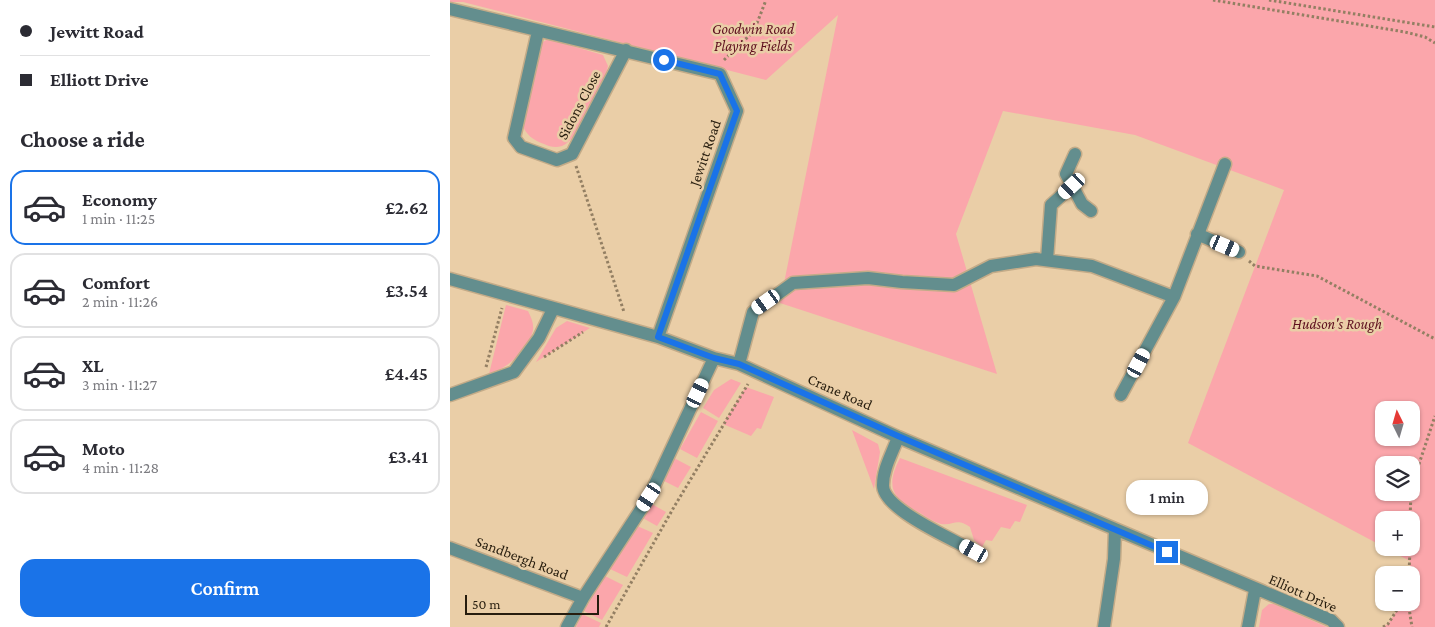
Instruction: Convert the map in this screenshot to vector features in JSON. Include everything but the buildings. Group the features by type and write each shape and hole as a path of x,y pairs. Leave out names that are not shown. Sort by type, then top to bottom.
{"street":[{"path":"450,9 720,74"},
{"name":"Sidons Close","path":"538,31 514,138 521,147 557,160 572,154 626,50"},
{"name":"Jewitt Road","path":"658,337 737,111 720,74"},
{"path":"1075,154 1066,174 1082,204 1091,211"},
{"path":"1121,395 1174,297 1225,164"},
{"path":"1047,260 1051,205 1072,186"},
{"path":"1198,234 1239,252"},
{"path":"739,364 753,312 794,283 868,278 954,285 991,266 1036,259 1092,266 1174,297"},
{"name":"Crane Road","path":"450,279 658,337 714,358 739,364 898,436 1115,529"},
{"path":"450,395 514,372 539,338 553,309"},
{"path":"567,627 583,598 649,497 714,358"},
{"path":"898,436 885,471 883,486 886,497 898,509 974,551"},
{"path":"1104,627 1114,559 1115,529"},
{"name":"Elliott Drive","path":"1115,529 1255,590 1331,620 1338,627"},
{"name":"Sandbergh Road","path":"450,548 583,598"},
{"name":"Elliott Drive","path":"1248,627 1255,590"}],"path":[{"path":"720,74 717,68 754,31 766,0"},
{"path":"1213,0 1405,32 1425,37 1435,43"},
{"path":"1269,0 1435,27"},
{"path":"572,154 624,313 620,326"},
{"path":"1239,252 1255,266 1317,276 1435,339"},
{"path":"482,384 505,295"},
{"path":"514,372 544,357 590,328 596,320"},
{"path":"606,627 674,507 755,371"},
{"path":"1420,461 1435,416"},
{"path":"1383,627 1388,624 1396,611"},
{"path":"1409,611 1412,627"}],"green space":[{"name":"Hudson's Rough","path":"450,0 1435,0 1435,627 1383,627 1388,624 1397,611 1420,611 1420,566 1410,566 1410,561 1400,556 1420,556 1420,511 1375,511 1375,542 1188,443 1284,190 1135,135 1003,111 956,234 997,374 780,303 838,15 766,80 463,2 450,2"},
{"path":"548,39 603,55 608,66 602,86 583,123 569,141 557,147 549,146 533,139 522,124 538,45"},
{"path":"506,305 528,311 533,322 533,331 530,340 521,353 509,364 489,374"},
{"path":"567,321 590,328 536,362 556,328"},
{"path":"731,379 741,383 719,418 703,408 714,390"},
{"path":"746,387 774,397 761,429 757,428 751,436 723,424"},
{"path":"701,412 718,421 697,458 680,449"},
{"path":"852,430 878,444 880,452 874,489"},
{"path":"674,458 691,467 678,488 662,480"},
{"path":"900,458 1027,505 1020,522 1015,521 1010,529 1001,527 992,541 986,540 982,547 974,540 970,527 965,524 958,522 938,523 910,508 897,497 892,484 895,468"},
{"path":"650,503 666,512 657,526 641,517"},
{"path":"635,525 653,533 627,577 610,569"},
{"path":"605,576 623,585 602,620 584,611"},
{"path":"1269,604 1274,604 1327,627 1259,627 1262,610"},
{"path":"582,614 601,623 599,627 576,627"}],"route":[{"path":"664,60 720,74 737,111 658,337 714,358 739,364 898,436 1167,552"}],"park label":[{"name":"Goodwin Road Playing Fields","path":"753,38"}]}
